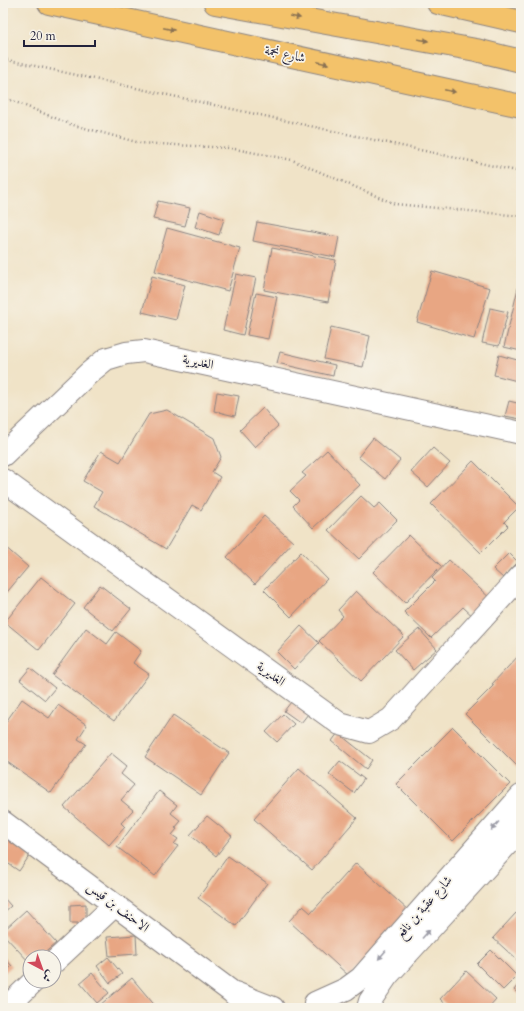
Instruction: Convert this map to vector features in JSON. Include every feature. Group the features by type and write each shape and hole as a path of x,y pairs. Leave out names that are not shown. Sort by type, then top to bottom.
{"main road":[{"name":"شارع نجمة","path":"49,3 521,106"},
{"path":"215,3 476,50 521,61"},
{"path":"438,3 521,22"}],"street":[{"name":"الغديرية","path":"3,455 89,372 106,359 126,353 144,352 165,355 521,433"},
{"name":"الغديرية","path":"3,480 340,724 368,732 391,719 520,579"},
{"name":"شارع عقبة بن نافع","path":"306,1005 346,989 361,978 521,796"},
{"name":"الاحنف بن قيس","path":"3,822 232,992 248,1008"},
{"name":"شارع عقبة بن نافع","path":"368,1008 370,1001 387,976 511,849 521,829"},
{"path":"62,954 114,905"},
{"path":"6,1008 26,989"},
{"name":"الاحنف بن قيس","path":"232,992 273,1008"},
{"path":"306,1005 335,1005 340,1008"}],"path":[{"path":"3,59 521,172"},
{"path":"3,97 70,124 140,142 230,148 292,160 395,204 521,216"}],"building":[{"path":"158,201 190,208 185,226 153,219"},
{"path":"200,211 224,219 219,235 195,227"},
{"path":"257,222 339,237 335,257 253,241"},
{"path":"167,228 240,248 228,291 155,271"},
{"path":"272,248 336,260 328,302 264,290"},
{"path":"432,271 490,288 474,339 417,322"},
{"path":"236,274 256,278 243,335 223,330"},
{"path":"152,276 185,285 176,320 142,312"},
{"path":"518,288 521,288 521,351 504,347"},
{"path":"256,293 277,297 268,339 247,335"},
{"path":"490,308 508,312 499,346 482,343"},
{"path":"331,327 370,336 363,367 324,359"},
{"path":"280,352 335,365 333,376 277,363"},
{"path":"499,355 521,361 521,382 494,375"},
{"path":"217,392 239,396 235,416 214,411"},
{"path":"509,401 521,404 521,419 505,416"},
{"path":"263,408 278,426 255,447 240,430"},
{"path":"167,410 214,438 221,457 212,472 220,477 201,510 192,505 166,549 94,506 102,492 83,481 101,451 120,462 149,414"},
{"path":"373,438 400,460 385,479 358,457"},
{"path":"433,448 450,463 428,487 411,472"},
{"path":"327,450 360,485 313,528 293,506 299,500 290,491 306,476 302,473"},
{"path":"473,461 519,507 504,522 508,526 481,553 431,504"},
{"path":"361,496 374,508 380,503 397,520 359,559 328,530"},
{"path":"264,516 293,542 255,584 227,557"},
{"path":"409,535 441,566 405,603 373,572"},
{"path":"3,545 28,567 3,597"},
{"path":"301,552 327,579 291,617 264,590"},
{"path":"509,553 518,562 503,578 493,569"},
{"path":"449,560 494,602 477,620 463,607 431,638 404,612 435,581 432,578"},
{"path":"41,577 75,604 39,650 5,622"},
{"path":"100,585 131,609 113,631 83,607"},
{"path":"356,591 404,636 361,681 319,641 343,616 338,610"},
{"path":"301,626 319,643 294,669 277,652"},
{"path":"86,628 107,644 116,632 141,651 133,663 149,674 114,721 52,675"},
{"path":"419,629 437,649 413,670 395,650"},
{"path":"521,653 521,770 465,714 494,685 492,684"},
{"path":"30,668 55,688 45,700 20,680"},
{"path":"22,699 49,718 58,705 87,725 78,739 86,744 51,793 3,759 3,726"},
{"path":"291,702 308,714 301,723 284,711"},
{"path":"283,714 294,724 277,742 266,732"},
{"path":"173,715 229,753 201,795 145,757"},
{"path":"453,727 510,784 453,841 396,784"},
{"path":"338,733 372,760 366,769 332,741"},
{"path":"111,753 127,766 121,774 134,785 121,800 133,810 121,823 125,827 109,845 64,807"},
{"path":"340,761 364,779 354,793 329,774"},
{"path":"299,768 357,818 312,870 254,819"},
{"path":"159,791 177,805 171,813 181,821 175,828 177,829 172,835 178,839 174,844 178,846 155,876 117,847"},
{"path":"207,816 232,836 216,856 190,835"},
{"path":"3,837 30,855 19,871 3,860"},
{"path":"228,856 267,883 236,926 198,898"},
{"path":"356,863 409,911 349,976 289,921 303,906 311,913"},
{"path":"3,897 11,906 3,913"},
{"path":"86,904 86,923 70,923 70,905"},
{"path":"26,910 56,943 49,949 22,949 22,954 3,934 3,931"},
{"path":"516,913 521,918 521,956 517,960 493,938"},
{"path":"136,935 137,954 109,956 107,937"},
{"path":"491,950 517,976 503,990 477,964"},
{"path":"3,956 12,966 3,974"},
{"path":"108,957 122,974 110,983 97,966"},
{"path":"466,971 496,999 488,1008 450,1008 440,999"},
{"path":"92,973 109,993 97,1003 80,983"},
{"path":"132,978 157,1008 102,1008 100,1005"},
{"path":"521,981 521,996 514,990"}]}
